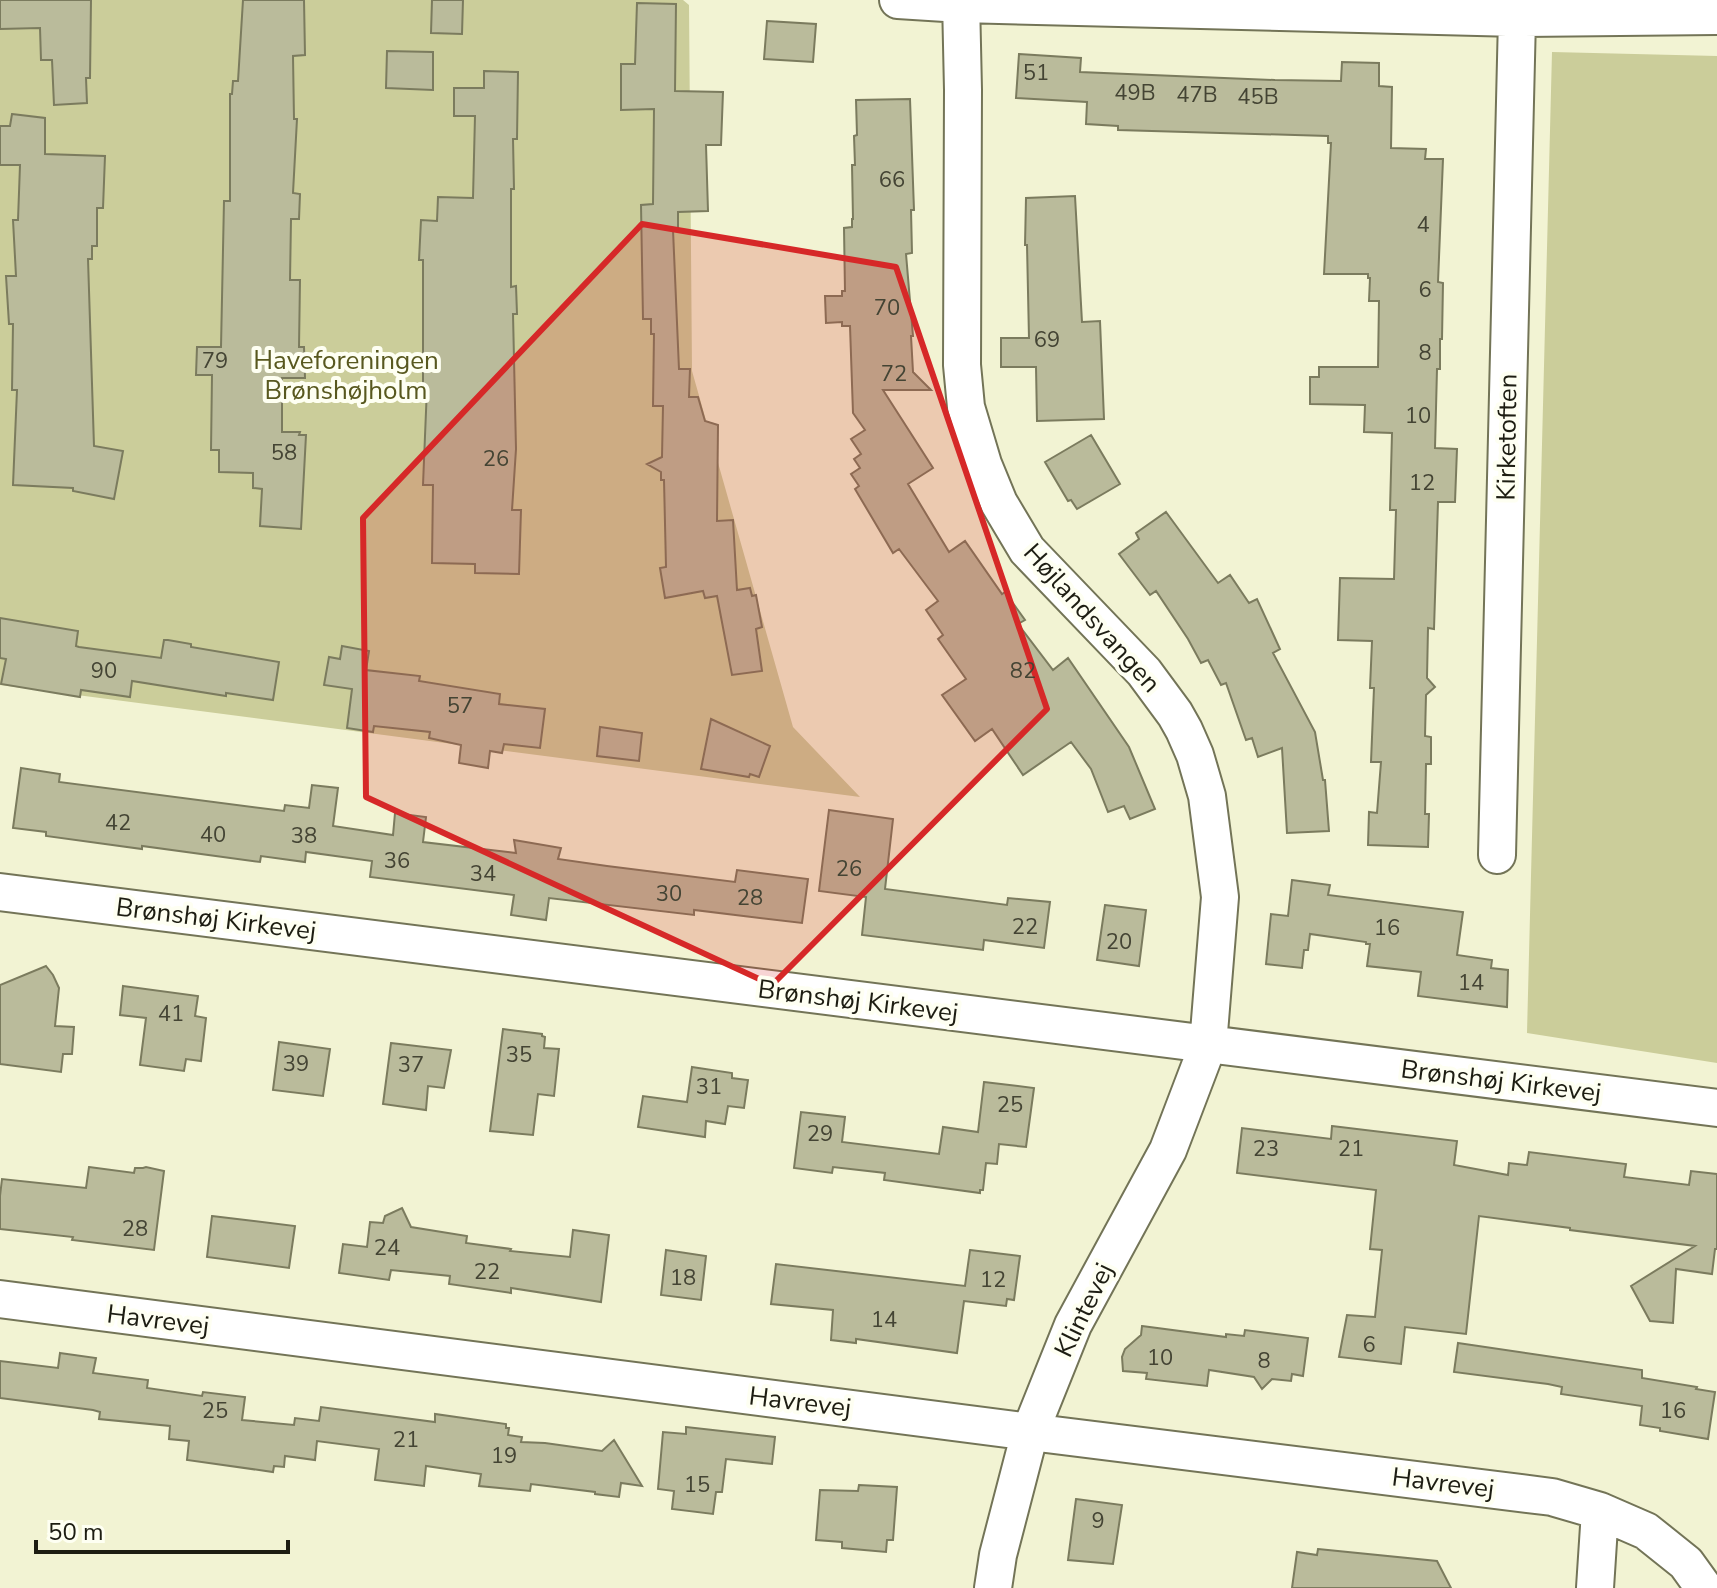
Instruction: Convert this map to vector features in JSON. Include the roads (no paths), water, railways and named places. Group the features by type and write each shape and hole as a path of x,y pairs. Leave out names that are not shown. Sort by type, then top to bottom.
{"street":[{"path":"898,0 1517,18 1717,16"},
{"name":"Højlandsvangen","path":"961,2 962,365 966,407 983,464 999,503 1027,550 1144,672 1175,714 1195,755 1207,796 1220,897 1208,1045"},
{"name":"Kirketoften","path":"1497,855 1517,18"},
{"name":"Brønshøj Kirkevej","path":"0,892 1717,1108"},
{"name":"Klintevej","path":"993,1588 998,1555 1030,1432 1073,1325 1168,1150 1208,1045"},
{"name":"Havrevej","path":"0,1299 1552,1497 1600,1511 1646,1531 1686,1563 1704,1588"},
{"path":"1595,1588 1600,1511"}],"park label":[{"name":"Haveforeningen Brønshøjholm","path":"346,375"}]}
